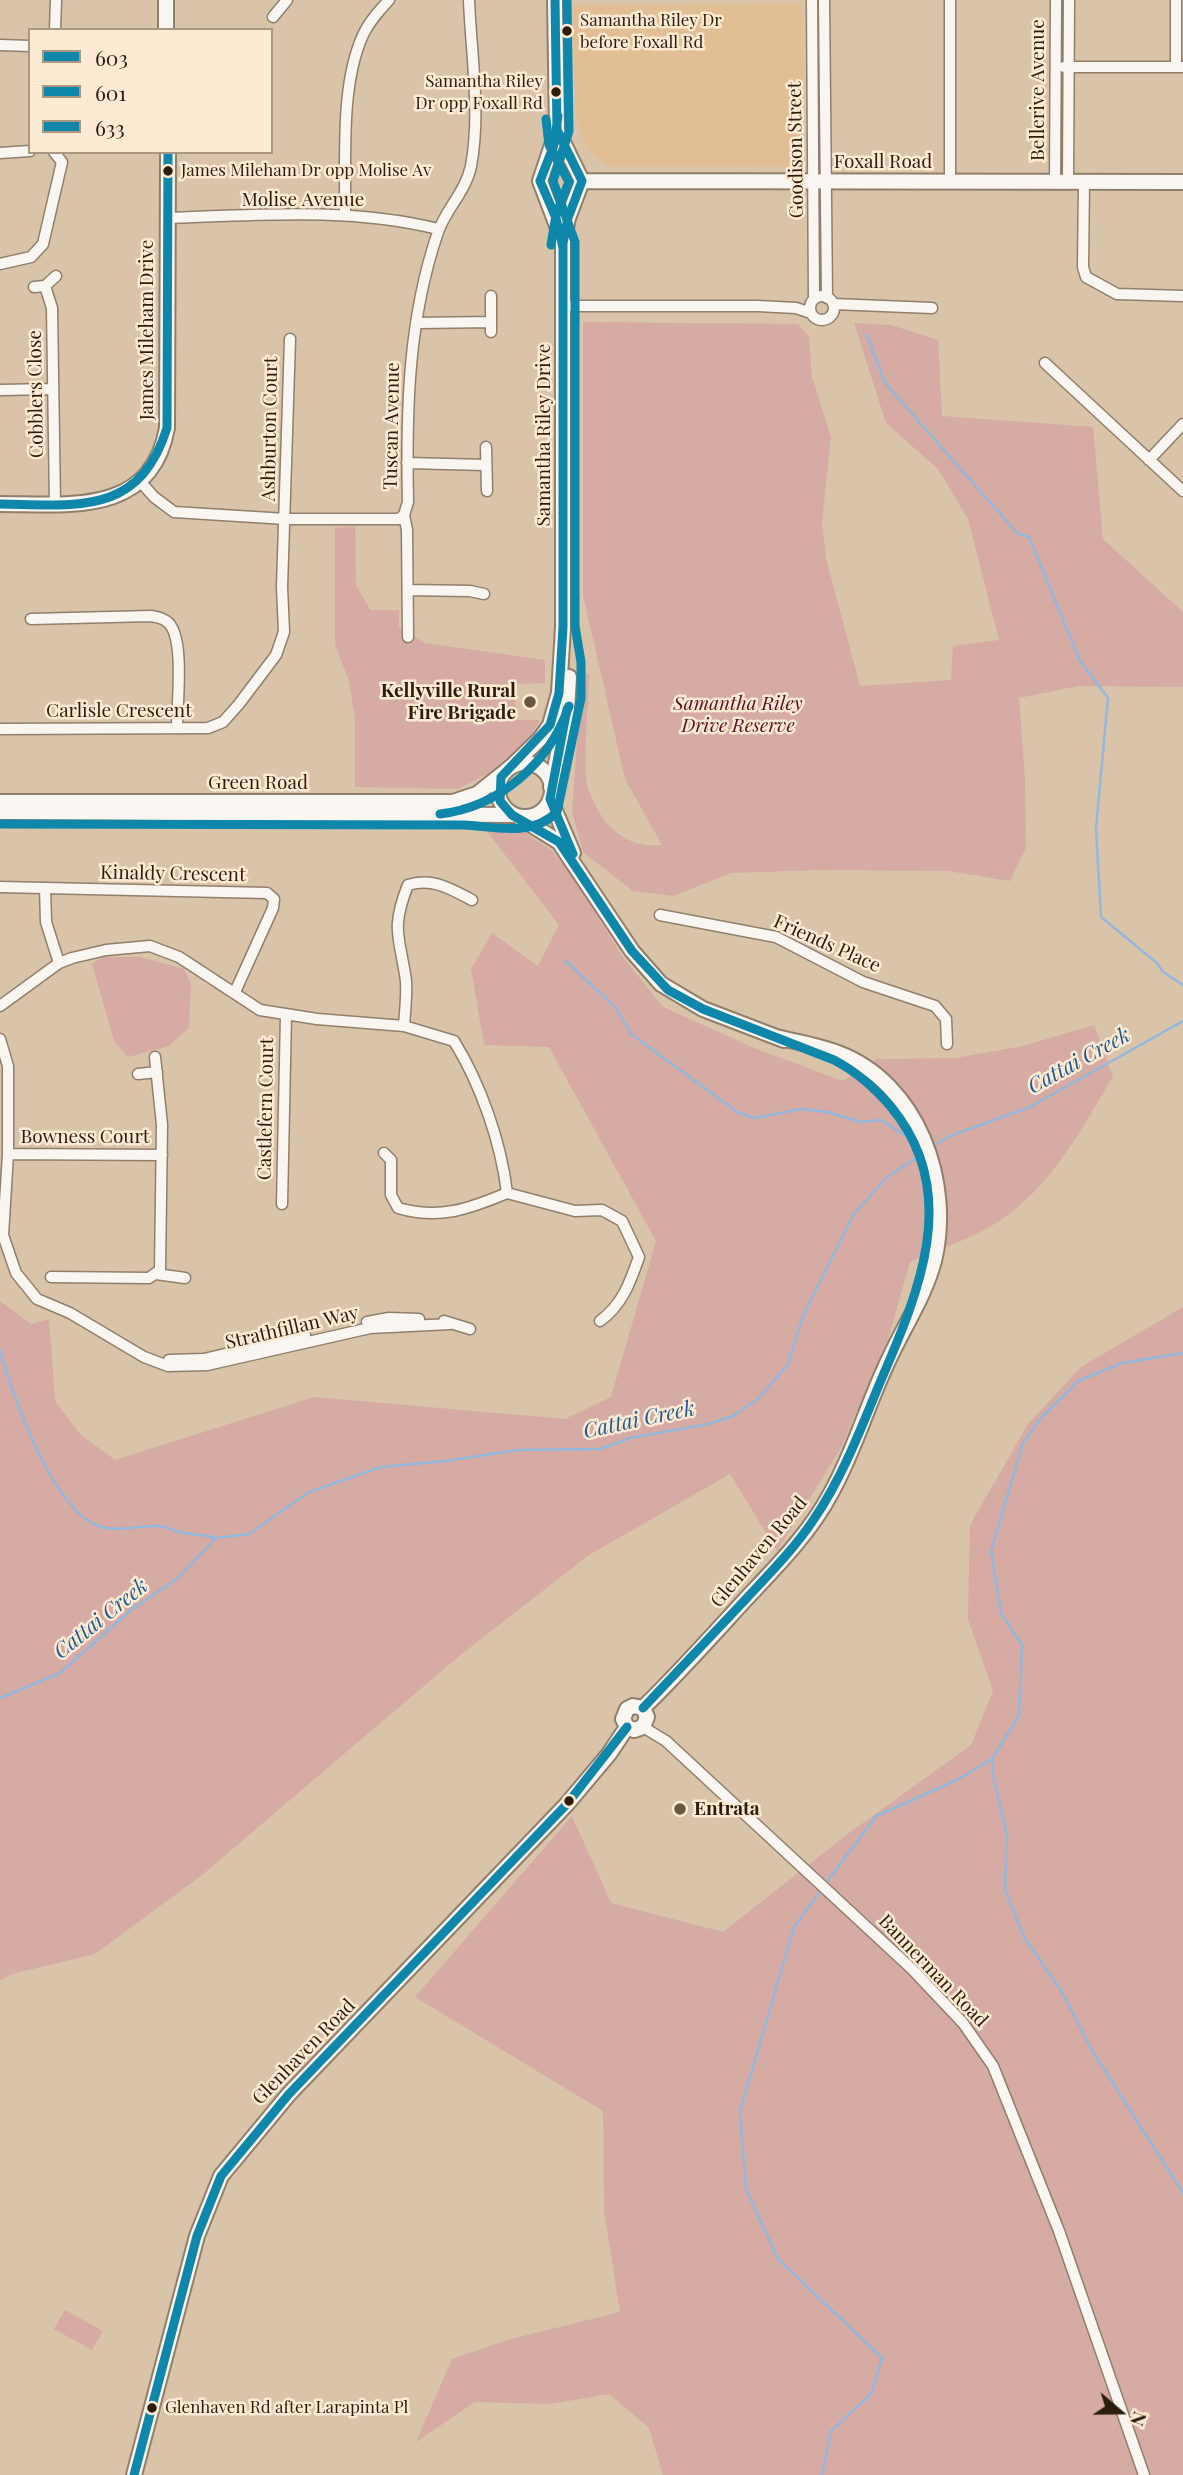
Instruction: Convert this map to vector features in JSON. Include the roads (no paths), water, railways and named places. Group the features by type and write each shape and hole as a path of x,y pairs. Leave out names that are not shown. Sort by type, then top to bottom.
{"main road":[{"path":"166,0 166,28"},
{"name":"Samantha Riley Drive","path":"555,0 558,130 540,181 563,243"},
{"name":"Samantha Riley Drive","path":"509,769 540,739 556,709 563,627 563,243 582,181 558,130"},
{"name":"James Mileham Drive","path":"0,504 100,502 120,494 139,480 159,453 167,428 168,154"},
{"path":"545,168 561,160 574,165"},
{"name":"Foxall Road","path":"582,181 1183,182"},
{"path":"544,194 559,203 576,197"},
{"name":"Samantha Riley Drive","path":"551,793 569,697 569,663 563,627"},
{"path":"523,763 537,767 546,775 551,793 538,814 515,816 505,809 498,793 501,777 509,769 523,763"},
{"name":"Green Road","path":"0,802 453,802 477,794 509,769"},
{"name":"Glenhaven Road","path":"551,793 578,867"},
{"name":"Green Road","path":"0,812 515,816"},
{"name":"Glenhaven Road","path":"515,816 559,842 626,943 661,984 703,1009 776,1037 838,1052 879,1079 898,1106 919,1127 930,1172 930,1227 906,1323 849,1457 814,1520 759,1585 643,1708"},
{"path":"633,1706 643,1708 647,1717 643,1727 634,1730 627,1727 623,1719 627,1709 633,1706"},
{"name":"Glenhaven Road","path":"134,2475 197,2236 211,2194 221,2176 289,2094 521,1854 609,1754 627,1727"}],"street":[{"path":"55,28 56,0"},
{"path":"273,17 287,0"},
{"path":"345,214 348,105 355,59 368,25 389,0"},
{"name":"Tuscan Avenue","path":"139,480 154,497 174,512 286,519 399,519 404,515 408,502 408,369 438,229 466,182 471,166 474,113 469,0"},
{"name":"Goodison Street","path":"812,0 821,182 831,305"},
{"name":"Goodison Street","path":"812,306 821,182 824,0"},
{"path":"950,0 950,182"},
{"name":"Bellerive Avenue","path":"1056,0 1056,67 1062,181"},
{"name":"Bellerive Avenue","path":"1062,181 1069,67 1069,0"},
{"path":"1056,67 1179,67 1176,0"},
{"path":"0,45 28,46"},
{"path":"0,153 28,151"},
{"path":"0,264 10,264 31,257 43,244 62,162 56,154"},
{"path":"1084,181 1083,267 1086,277 1124,295 1183,296"},
{"name":"Molise Avenue","path":"167,218 345,214 403,221 438,229"},
{"name":"Cobblers Close","path":"55,504 52,308 40,286 56,276"},
{"path":"417,324 491,327 491,296"},
{"path":"812,306 816,319 824,320 831,305"},
{"path":"563,306 932,307"},
{"name":"Ashburton Court","path":"286,519 290,339"},
{"path":"1045,363 1183,491"},
{"path":"0,390 52,389"},
{"path":"1149,460 1183,424"},
{"path":"486,447 486,491"},
{"path":"407,463 485,465"},
{"path":"404,515 407,530 408,637"},
{"name":"Carlisle Crescent","path":"0,729 208,728 223,722 276,655 284,632 282,587 286,519"},
{"path":"408,590 470,591 485,594"},
{"path":"31,619 151,616 160,617 171,625 177,647 177,728"},
{"path":"404,1026 406,982 397,947 398,911 408,885 420,881 439,884 472,900"},
{"path":"0,887 46,888 46,922 59,963"},
{"name":"Kinaldy Crescent","path":"46,888 267,893 274,899 273,908 235,992"},
{"name":"Friends Place","path":"660,915 776,937 863,982 935,1006 946,1019 947,1044"},
{"path":"0,1006 59,963 88,953 150,946 179,957 260,1010 404,1026 454,1041 463,1056 504,1163 507,1193"},
{"name":"Castlefern Court","path":"282,1204 286,1015"},
{"name":"Strathfillan Way","path":"0,1039 8,1066 8,1154 3,1235 16,1273 37,1299 69,1313 144,1357 168,1366 208,1365 370,1328 450,1324 470,1329"},
{"name":"Bowness Court","path":"155,1056 162,1154 161,1264 156,1274"},
{"path":"138,1074 157,1072"},
{"path":"384,1153 391,1160 391,1195 398,1208 440,1215 477,1206 507,1193 575,1211 602,1210 622,1221 639,1257 629,1284 614,1310 600,1321"},
{"name":"Bowness Court","path":"8,1154 162,1154"},
{"path":"51,1277 149,1278 156,1274 185,1278"},
{"name":"Bannerman Road","path":"643,1727 666,1741 912,1969 963,2023 985,2055 1004,2088 1059,2231 1144,2475"}],"waterway":[{"path":"867,335 885,383 1017,533 1029,537 1080,661 1108,698 1096,828 1101,917 1157,963 1163,972 1183,985"},
{"path":"566,961 616,1008 631,1034 737,1112 755,1118 801,1109 827,1112 861,1122 881,1120 919,1145"},
{"name":"Cattai Creek","path":"930,1148 950,1136 1030,1107 1183,1021"},
{"name":"Cattai Creek","path":"0,1698 60,1673 131,1610 178,1578 216,1538 249,1534 309,1492 381,1467 518,1450 600,1449 630,1438 708,1424 733,1416 758,1399 788,1364 803,1316 854,1214 886,1178 922,1154"},
{"path":"0,1351 37,1450 51,1477 83,1517 101,1527 123,1529 162,1526 216,1538"},
{"path":"826,1883 876,1816 957,1780 992,1759 1019,1716 1022,1645 1001,1613 991,1551 1023,1443 1042,1417 1078,1381 1122,1363 1183,1353"},
{"path":"992,1759 993,1776 1007,1835 1005,1890 1024,1937 1062,1992 1091,2049 1183,2193"},
{"path":"822,1889 794,1927 740,2111 746,2189 778,2259 882,2358 871,2394 831,2431 822,2475"}],"place":[{"name":"Samantha Riley Dr before Foxall Rd","path":"567,31"},
{"name":"Samantha Riley Dr opp Foxall Rd","path":"556,92"},
{"name":"James Mileham Dr opp Molise Av","path":"168,171"},
{"name":"Kellyville Rural Fire Brigade","path":"530,702"},
{"name":"Entrata","path":"680,1809"},
{"name":"Glenhaven Rd after Larapinta Pl","path":"152,2408"}],"park label":[{"name":"Samantha Riley Drive Reserve","path":"738,715"}]}
